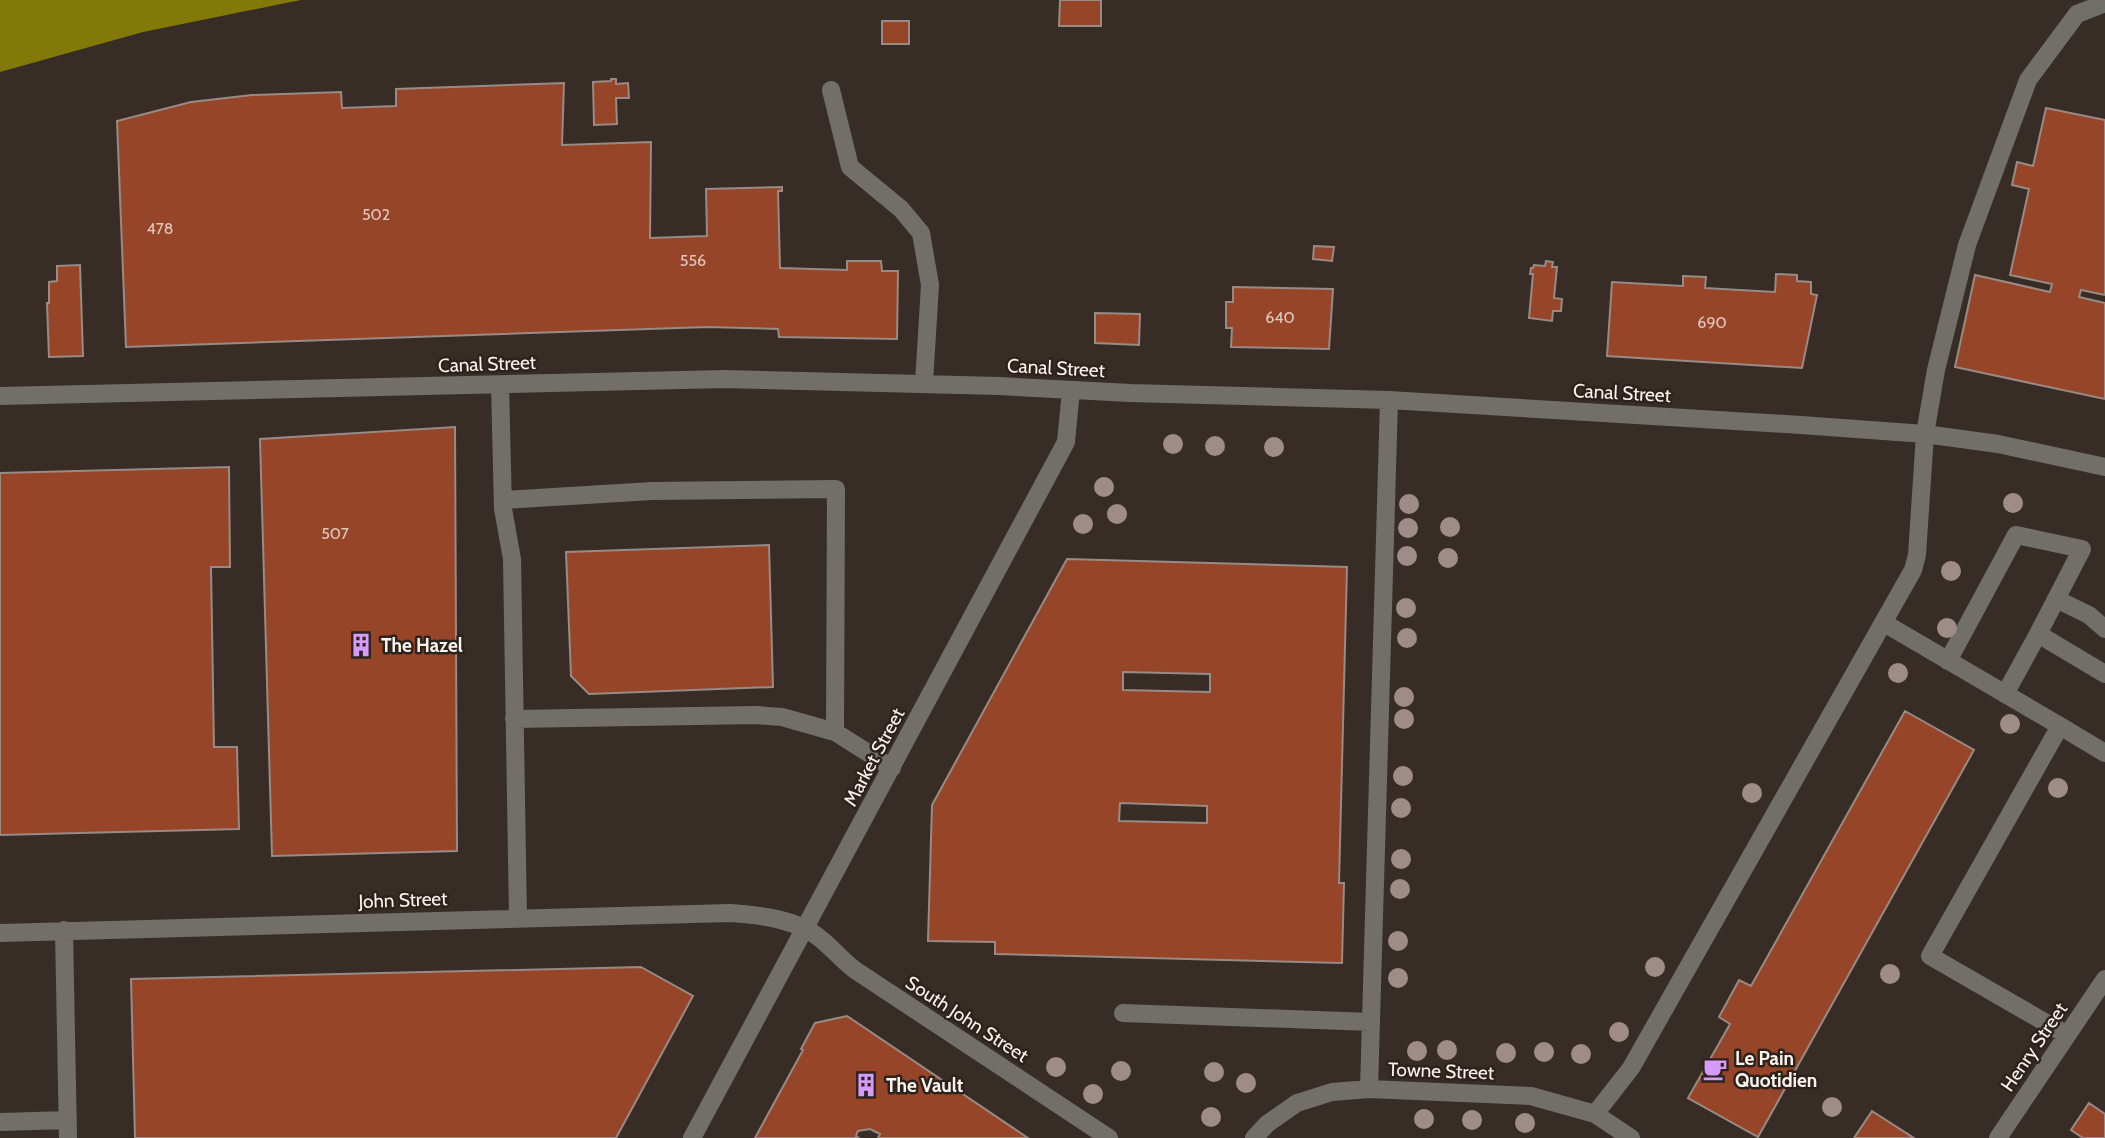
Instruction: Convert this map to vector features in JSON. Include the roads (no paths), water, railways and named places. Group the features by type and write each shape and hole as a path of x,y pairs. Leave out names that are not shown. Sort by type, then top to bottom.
{"street":[{"path":"1595,1114 1630,1068 1913,570 1917,555 1925,434 1936,370 1967,245 2028,80 2077,14 2105,4"},
{"path":"831,90 850,167 901,209 921,233 930,285 924,383"},
{"name":"Canal Street","path":"0,396 725,379 924,383 1389,400 1801,425 1925,434 1998,444 2105,467"},
{"path":"500,385 503,500 512,559 518,918"},
{"name":"Market Street","path":"692,1138 1066,442 1071,390"},
{"path":"1369,1089 1389,400"},
{"path":"503,500 652,491 836,489 835,732"},
{"path":"1948,661 2017,535 2082,549 2004,694"},
{"path":"2056,599 2097,613 2105,629"},
{"path":"1884,623 2105,753"},
{"path":"2038,634 2105,674"},
{"path":"514,719 756,715 782,717 835,732 892,768"},
{"path":"2060,726 1930,956 2067,1035"},
{"name":"John Street","path":"0,933 730,913 767,918 805,929"},
{"name":"South John Street","path":"805,929 821,939 855,970 1109,1138"},
{"path":"0,1122 68,1129 64,930"},
{"name":"Henry Street","path":"1998,1138 2105,979"},
{"path":"1123,1013 1371,1022"},
{"name":"Towne Street","path":"1254,1138 1267,1124 1297,1103 1332,1092 1369,1089 1531,1096 1595,1114 1630,1138"}],"place":[{"name":"The Hazel","path":"361,645"},
{"name":"Le Pain Quotidien","path":"1715,1069"},
{"name":"The Vault","path":"866,1085"}]}
